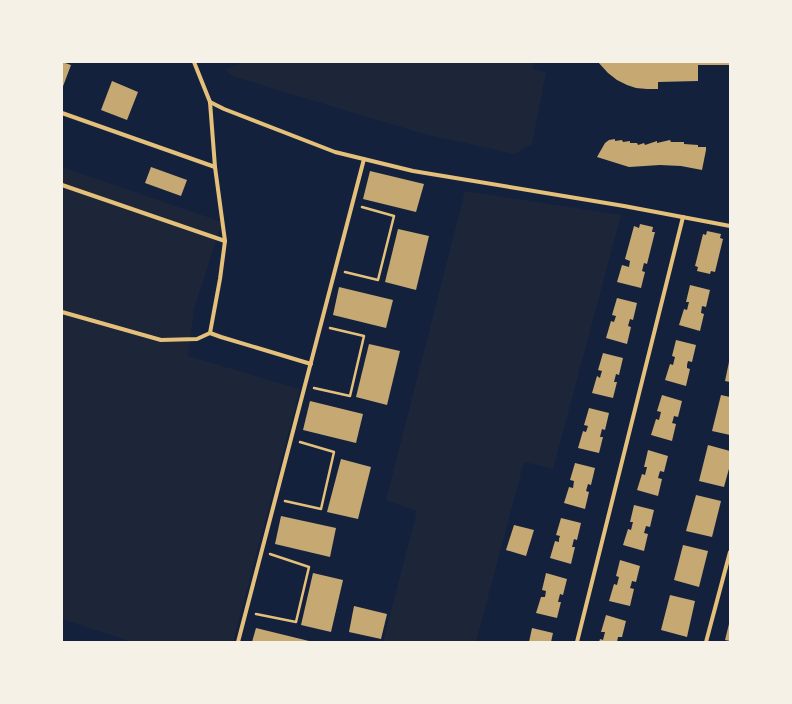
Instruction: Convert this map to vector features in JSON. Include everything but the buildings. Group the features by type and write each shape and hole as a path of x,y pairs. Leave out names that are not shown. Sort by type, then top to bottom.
{"street":[{"path":"194,62 210,102 215,168 225,241 210,333"},
{"path":"210,102 224,109 335,152 412,171 730,226"},
{"path":"62,113 215,168"},
{"path":"238,642 364,159"},
{"path":"62,185 225,241"},
{"path":"577,642 683,217"},
{"path":"62,312 161,340 197,339 210,333 311,364"},
{"path":"706,642 730,552"}],"path":[{"path":"338,270 378,280 394,216 356,206"},
{"path":"308,386 350,396 364,336 324,327"},
{"path":"279,500 322,509 334,452 294,440"},
{"path":"249,613 296,622 309,567 265,552"}],"shaded area":[{"path":"244,62 534,62 532,69 546,72 532,144 514,154 424,134 232,76 225,70"},
{"path":"62,167 222,222 194,309 188,356 300,389 233,642 132,642 62,619"},
{"path":"465,191 621,215 553,469 524,462 476,642 383,642 417,511 386,500"}]}
